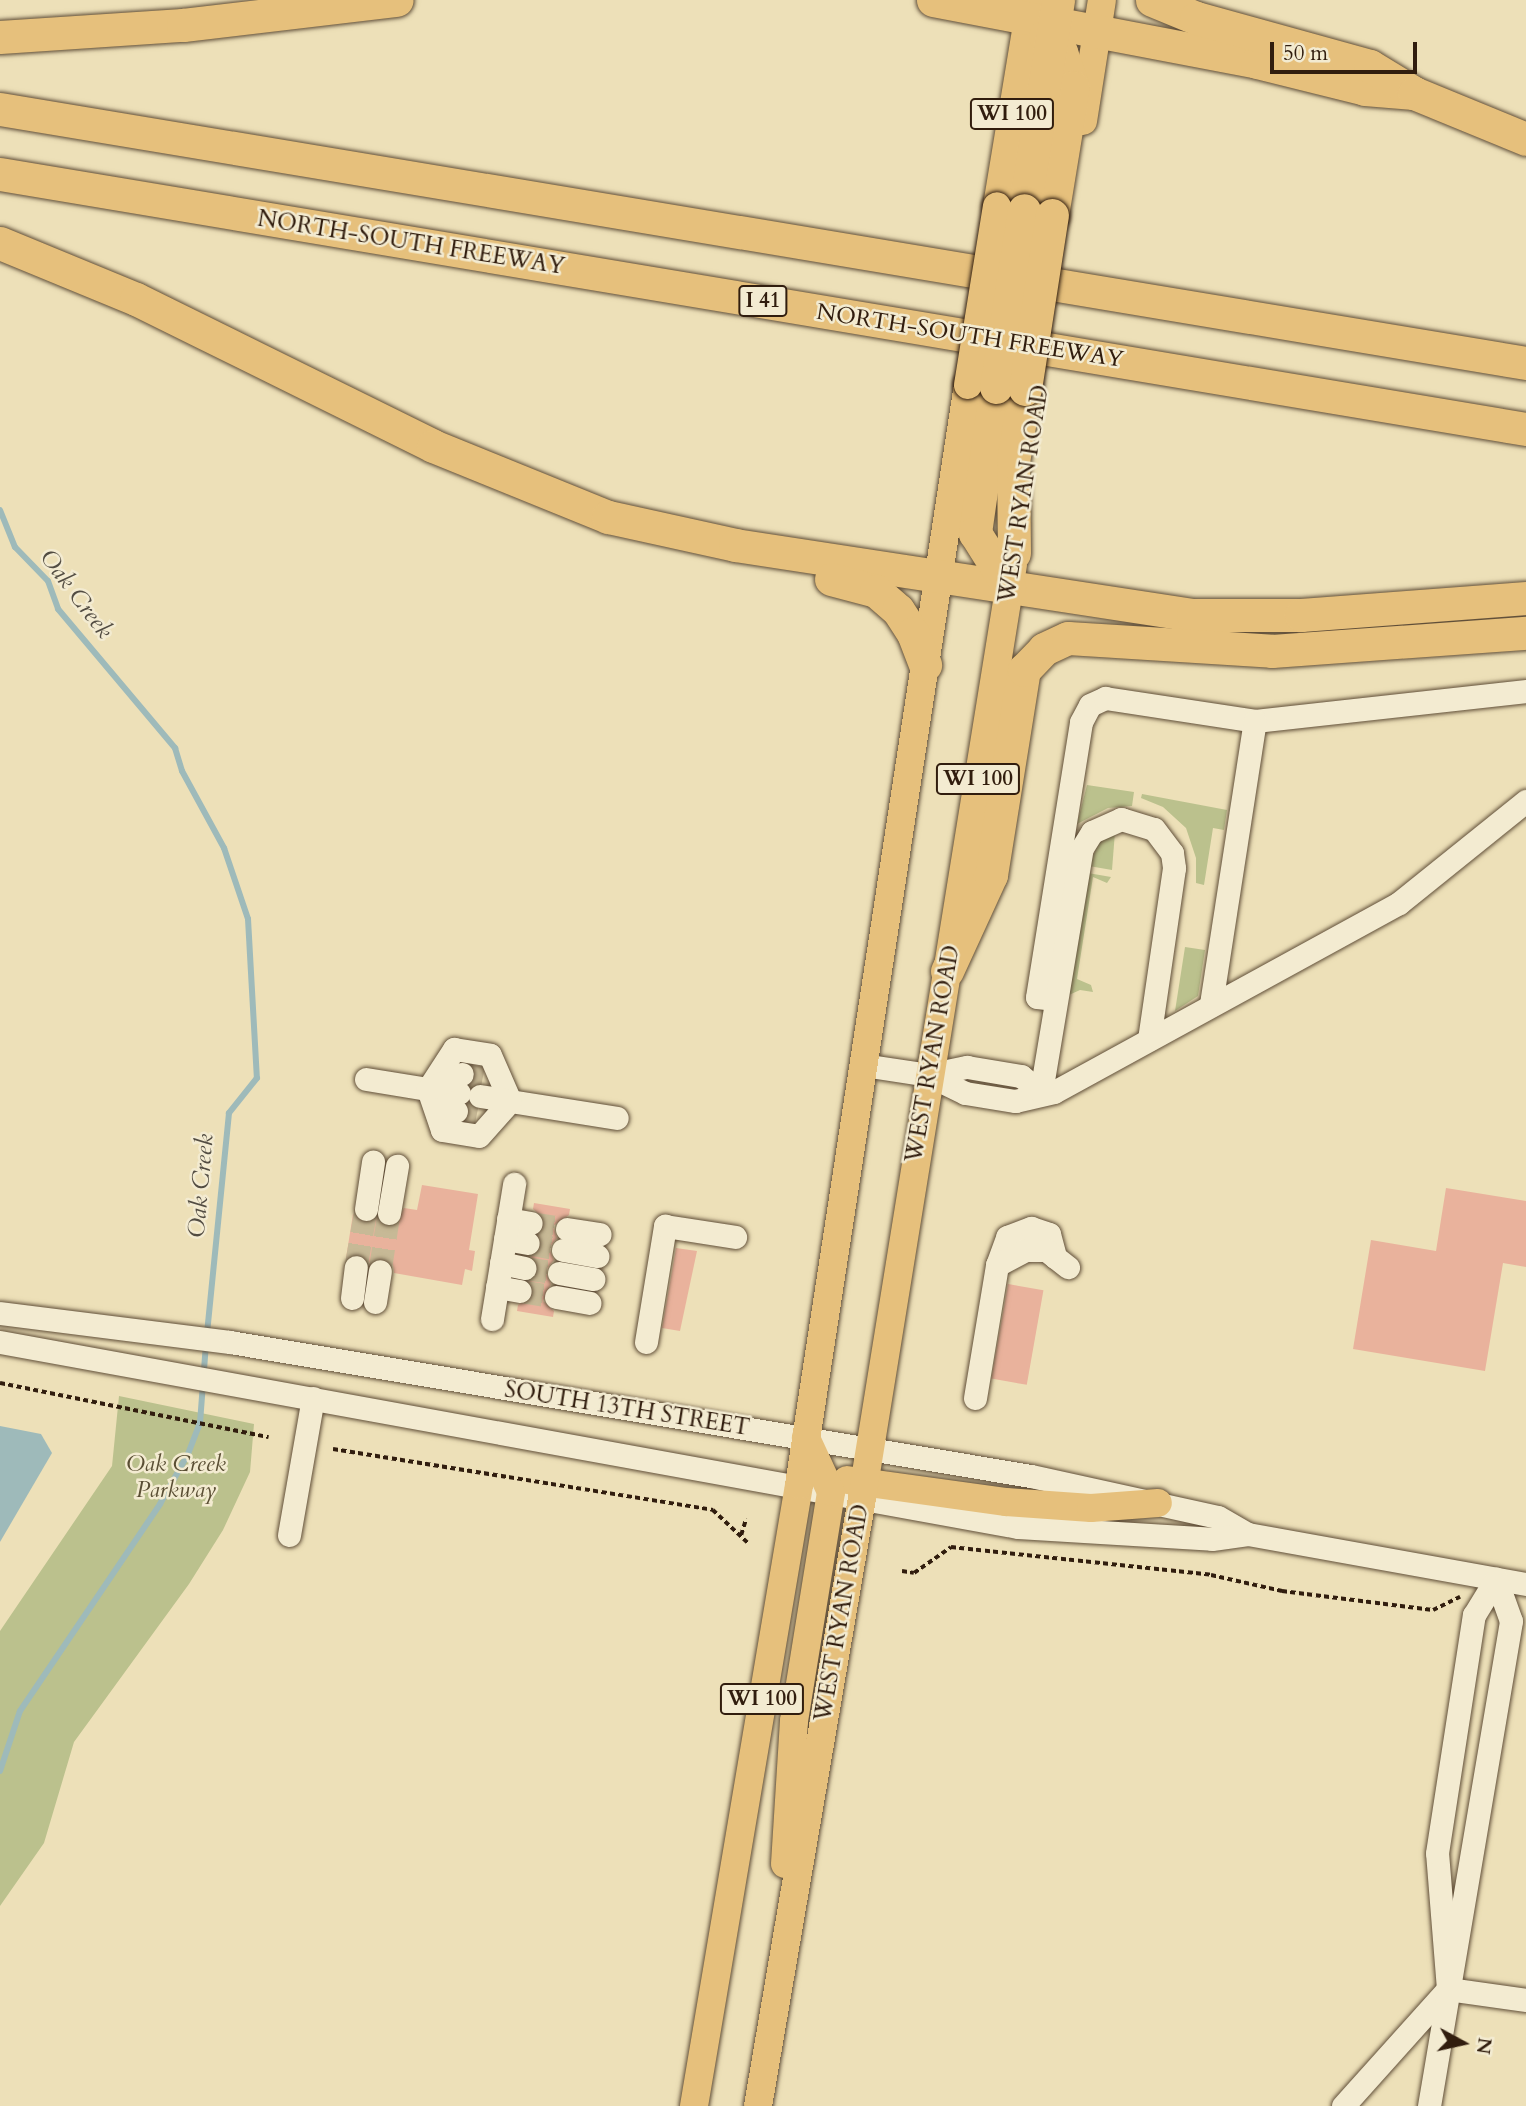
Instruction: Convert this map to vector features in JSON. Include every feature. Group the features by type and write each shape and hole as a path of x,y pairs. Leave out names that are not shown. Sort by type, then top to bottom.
{"highway":[{"path":"0,37 183,25 397,0"},
{"path":"933,0 1045,18 1097,34 1257,62 1365,89 1414,93"},
{"path":"1152,0 1196,18 1370,65 1414,93 1526,139"},
{"path":"1009,587 975,533 1007,388 1035,212 1073,87 1072,74 1045,18"},
{"path":"3,110 1526,363"},
{"name":"NORTH-SOUTH FREEWAY","path":"0,174 1526,429"},
{"path":"0,243 136,299 433,446 608,517 662,545 876,592 898,610 914,633 925,665"},
{"path":"1007,388 1013,462 1014,553"},
{"path":"608,517 735,545 1193,615 1301,615 1526,598"},
{"path":"947,971 991,875 1024,670 1044,649 1068,638 1272,651 1526,633"}],"main road":[{"name":"WI 100","path":"1035,212 1097,34 1102,0"},
{"name":"WI 100","path":"694,2106 799,1485 938,577 1007,388 1035,212 1045,18"},
{"name":"WEST RYAN ROAD","path":"758,2106 863,1489 1014,553"},
{"path":"789,1920 783,1846 794,1721 829,1486 806,1438"},
{"path":"799,1485 1091,1508 1158,1503"}],"street":[{"path":"1055,999 1037,997 1081,722 1090,705 1105,698 1255,721 1526,691"},
{"path":"1211,1004 1255,721"},
{"path":"863,1065 928,1075 965,1093 1015,1101 1041,1092 1054,1092 1399,902 1526,802"},
{"path":"1041,1092 1082,848 1093,832 1107,823 1121,819 1145,823 1163,838 1174,867 1149,1039"},
{"path":"428,1089 454,1049 490,1055 510,1101"},
{"path":"366,1079 617,1118"},
{"path":"428,1089 442,1130 479,1136 510,1101"},
{"path":"469,1095 510,1101"},
{"path":"366,1209 373,1162"},
{"path":"389,1213 397,1166"},
{"path":"492,1319 514,1184"},
{"path":"646,1342 665,1226 736,1237"},
{"path":"506,1229 529,1233"},
{"path":"565,1239 598,1245"},
{"path":"975,1398 997,1265 1025,1250 1046,1250 1061,1262"},
{"path":"501,1264 524,1268"},
{"path":"352,1298 356,1267"},
{"path":"375,1302 380,1271"},
{"path":"559,1273 593,1279"},
{"path":"497,1287 520,1291"},
{"path":"556,1297 589,1303"},
{"name":"SOUTH 13TH STREET","path":"0,1313 230,1342 1093,1487 1218,1517 1248,1534"},
{"name":"SOUTH 13TH STREET","path":"0,1342 799,1485"},
{"path":"289,1535 313,1398"},
{"name":"SOUTH 13TH STREET","path":"863,1489 1030,1528 1212,1539 1248,1534 1526,1584"},
{"path":"1343,2106 1447,1990 1437,1853 1474,1615 1496,1579"},
{"path":"1429,2106 1511,1620 1496,1579"},
{"path":"1447,1990 1526,2000"}],"path":[{"path":"0,1382 232,1426 269,1437"},
{"path":"333,1449 713,1510 748,1543"},
{"path":"741,1535 746,1519"},
{"path":"902,1571 914,1573 951,1547 1211,1574 1282,1591 1433,1610 1496,1579"}],"green space":[{"path":"1087,785 1134,792 1132,806 1108,808 1077,824"},
{"path":"1142,794 1227,810 1224,830 1213,828 1204,885 1196,883 1196,858 1186,828 1163,807 1141,798"},
{"path":"1115,832 1112,870 1089,866 1099,841"},
{"path":"1088,873 1111,877 1107,883 1093,877 1077,979 1091,985 1093,992 1080,990 1069,995"},
{"path":"1185,947 1205,950 1198,996 1175,1011"},
{"name":"Oak Creek Parkway","path":"119,1396 254,1424 250,1472 223,1530 189,1584 74,1742 44,1843 0,1906 0,1631 112,1466"}],"water":[{"path":"0,1426 41,1434 52,1453 0,1542"}],"building":[{"path":"422,1185 478,1194 469,1250 475,1251 472,1271 465,1269 462,1285 394,1273 393,1265 383,1257 369,1262 358,1253 346,1258 353,1214 363,1223 376,1218 386,1227 394,1226 404,1208 417,1210"},
{"path":"1446,1188 1526,1201 1526,1267 1503,1263 1485,1371 1353,1349 1371,1240 1436,1251"},
{"path":"534,1203 570,1209 569,1215 553,1226 557,1238 549,1248 554,1260 545,1271 551,1284 543,1301 554,1311 553,1317 517,1311 518,1305 534,1294 529,1281 537,1264 531,1256 542,1245 539,1234 544,1219 533,1209"},
{"path":"676,1248 697,1251 680,1331 662,1328"},
{"path":"1008,1284 1043,1290 1027,1385 991,1379"}],"waterway":[{"name":"Oak Creek","path":"0,510 15,547 48,581 58,609 175,748 182,771 224,848 248,919 257,1078 229,1113 207,1333"},
{"name":"Oak Creek","path":"0,1771 20,1711 160,1504 188,1454 200,1423 206,1344"}],"tunnel":[{"path":"462,1074 483,1078"},
{"path":"456,1111 477,1115"},
{"path":"356,1267 366,1209"},
{"path":"380,1271 389,1213"},
{"path":"531,1223 567,1229"},
{"path":"528,1243 563,1250"},
{"path":"524,1268 559,1273"},
{"path":"520,1291 556,1297"}]}
